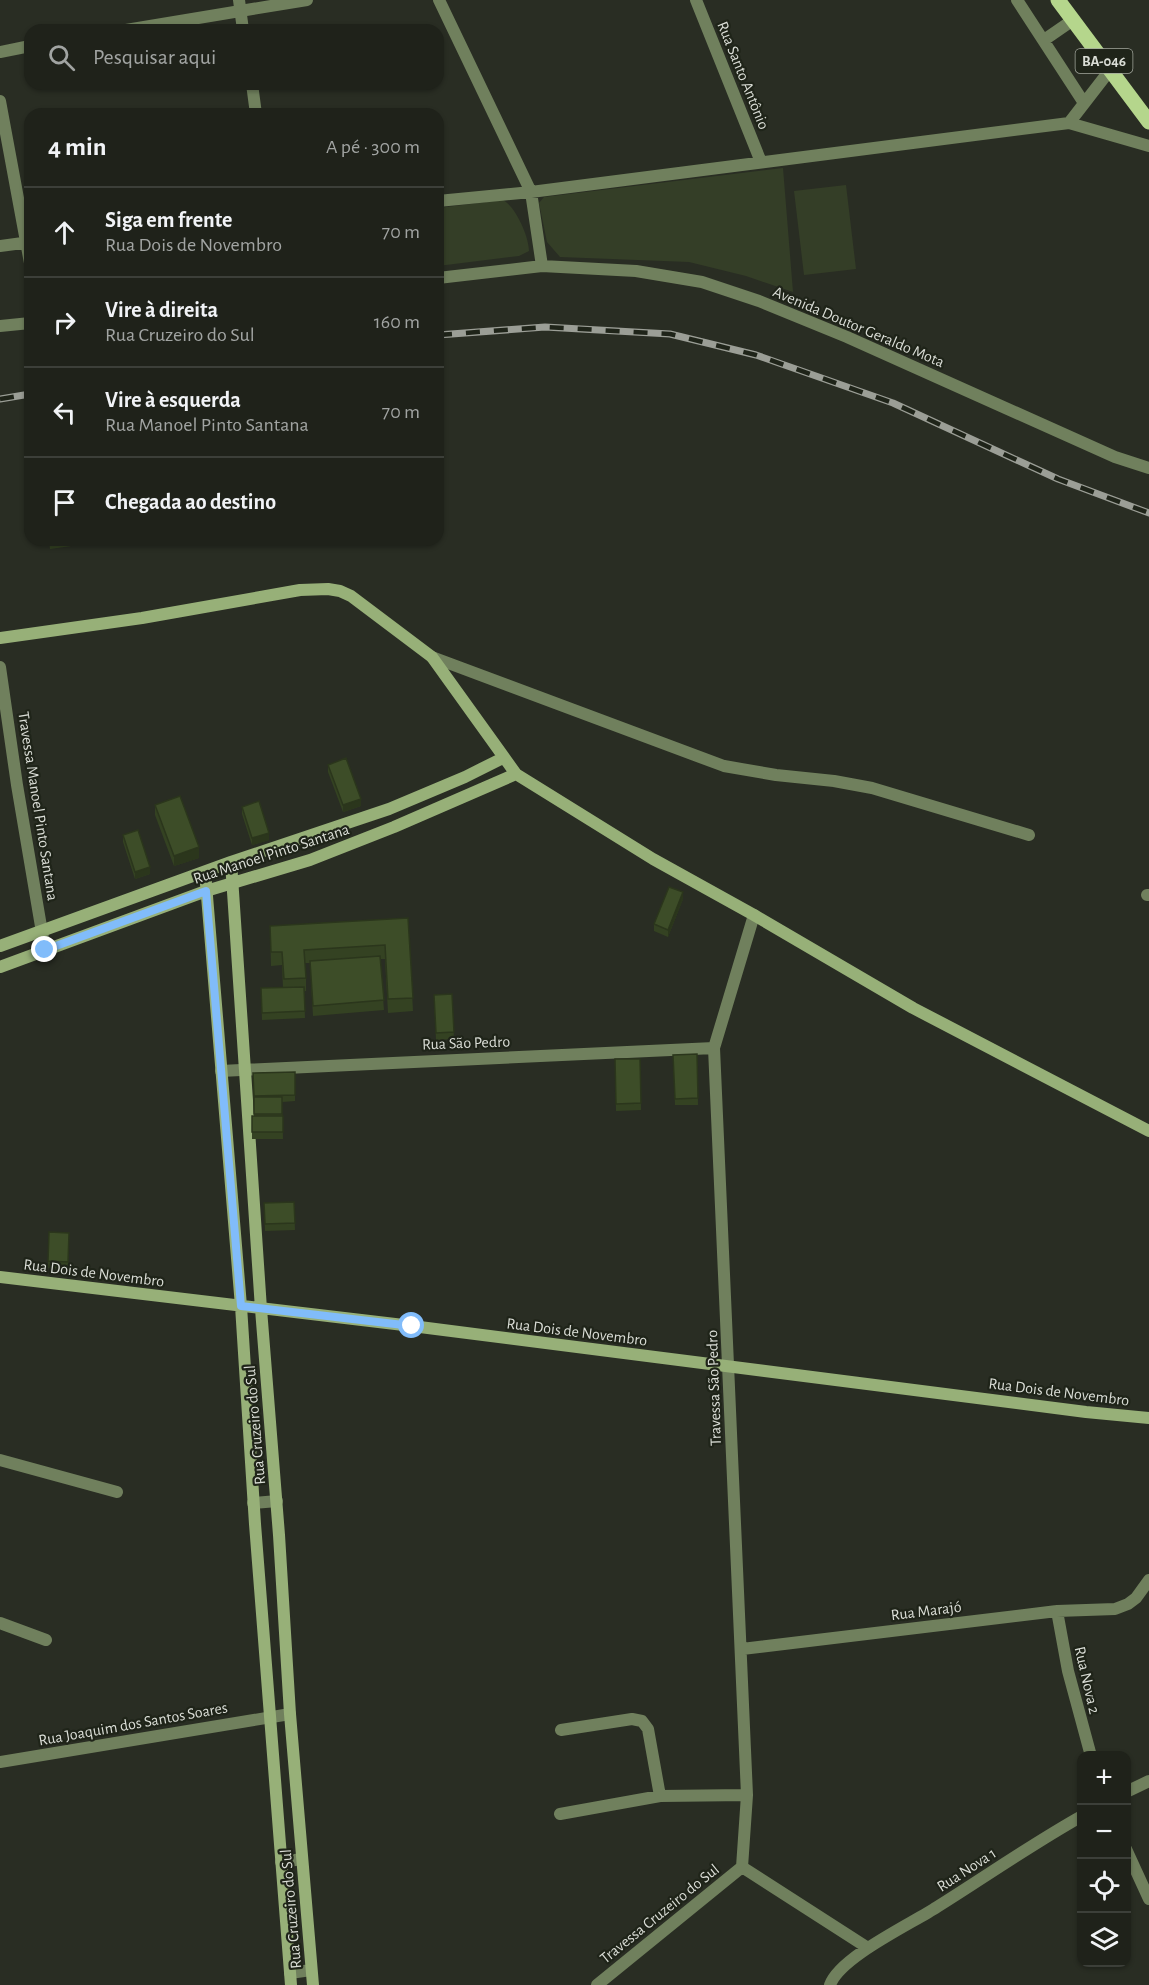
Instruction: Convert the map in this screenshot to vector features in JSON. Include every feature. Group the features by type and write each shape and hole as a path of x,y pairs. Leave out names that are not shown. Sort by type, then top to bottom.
{"main road":[{"name":"BA-046","path":"1058,0 1149,122"}],"street":[{"path":"153,24 240,5 307,0"},
{"path":"439,0 531,192 542,266"},
{"name":"Rua Santo Antônio","path":"696,0 761,162"},
{"path":"1017,0 1084,103"},
{"path":"240,5 242,24"},
{"path":"1044,40 1073,20"},
{"path":"0,52 24,47"},
{"path":"1069,123 1110,70"},
{"path":"253,90 255,108"},
{"path":"0,101 24,222"},
{"path":"444,200 531,192 1069,123 1149,146"},
{"path":"0,246 24,243"},
{"name":"Avenida Doutor Geraldo Mota","path":"444,277 542,266 636,271 702,282 759,301 847,337 1115,456 1149,468"},
{"path":"0,326 24,324"},
{"path":"0,638 142,618 300,590 340,591 351,596 432,657 724,766 776,776 834,781 872,788 1029,835"},
{"path":"432,657 516,774 653,859 913,1008 1149,1131"},
{"name":"Travessa Manoel Pinto Santana","path":"0,667 45,950"},
{"name":"Rua Manoel Pinto Santana","path":"0,946 231,862 389,809 504,758"},
{"name":"Rua Manoel Pinto Santana","path":"0,967 206,891 310,860 394,827 516,774"},
{"name":"Rua Cruzeiro do Sul","path":"231,862 290,1714 313,1985"},
{"name":"Rua Cruzeiro do Sul","path":"205,872 241,1306 253,1503 291,1979"},
{"name":"Travessa São Pedro","path":"742,1867 747,1795 714,1048 754,915"},
{"name":"Rua São Pedro","path":"220,1071 714,1048"},
{"name":"Rua Dois de Novembro","path":"0,1277 1149,1418"},
{"path":"0,1460 117,1492"},
{"path":"253,1503 277,1502"},
{"name":"Rua Marajó","path":"742,1649 1057,1611 1115,1609 1136,1598 1149,1580"},
{"name":"Rua Nova 2","path":"1057,1611 1068,1671 1090,1751"},
{"path":"0,1623 46,1640"},
{"name":"Rua Joaquim dos Santos Soares","path":"0,1762 290,1714"},
{"path":"561,1730 632,1719 642,1721 648,1729 660,1796"},
{"path":"1131,1790 1149,1781"},
{"path":"560,1814 660,1796 747,1795"},
{"name":"Rua Nova 1","path":"830,1985 836,1974 868,1948 935,1909 1077,1819"},
{"path":"281,1862 302,1859"},
{"path":"1131,1859 1149,1899"},
{"path":"742,1867 868,1948"},
{"name":"Travessa Cruzeiro do Sul","path":"597,1985 742,1867"},
{"path":"291,1979 312,1970"}],"green space":[{"path":"783,168 793,292 746,276 689,262 560,257 547,242 539,203 544,197"},
{"path":"846,185 856,269 804,275 794,191"},
{"path":"503,200 513,209 521,223 529,251 519,256 444,265 444,207"}],"building":[{"path":"346,758 361,799 343,805 328,765"},
{"path":"180,796 199,847 174,856 155,805"},
{"path":"259,801 269,833 252,838 242,807"},
{"path":"138,830 150,867 135,872 123,835"},
{"path":"669,887 683,892 668,930 654,924"},
{"path":"408,918 413,998 388,999 385,945 304,950 306,978 284,979 282,952 271,952 270,926"},
{"path":"380,956 384,1000 313,1006 310,961"},
{"path":"304,987 305,1011 262,1013 261,988"},
{"path":"452,994 454,1032 436,1033 434,995"},
{"path":"697,1054 698,1098 675,1099 673,1055"},
{"path":"615,1059 640,1059 641,1103 616,1104"},
{"path":"295,1072 295,1095 254,1096 253,1073"},
{"path":"254,1097 282,1097 282,1114 254,1114"},
{"path":"252,1116 283,1116 283,1132 252,1132"},
{"path":"294,1202 295,1223 265,1224 264,1203"},
{"path":"49,1232 69,1233 68,1262 48,1261"}],"railway":[{"path":"444,335 545,327 670,334 756,355 893,403 1058,479 1149,513"},
{"path":"0,399 24,395"}],"route":[{"path":"45,950 206,891 241,1306 412,1326"}]}
